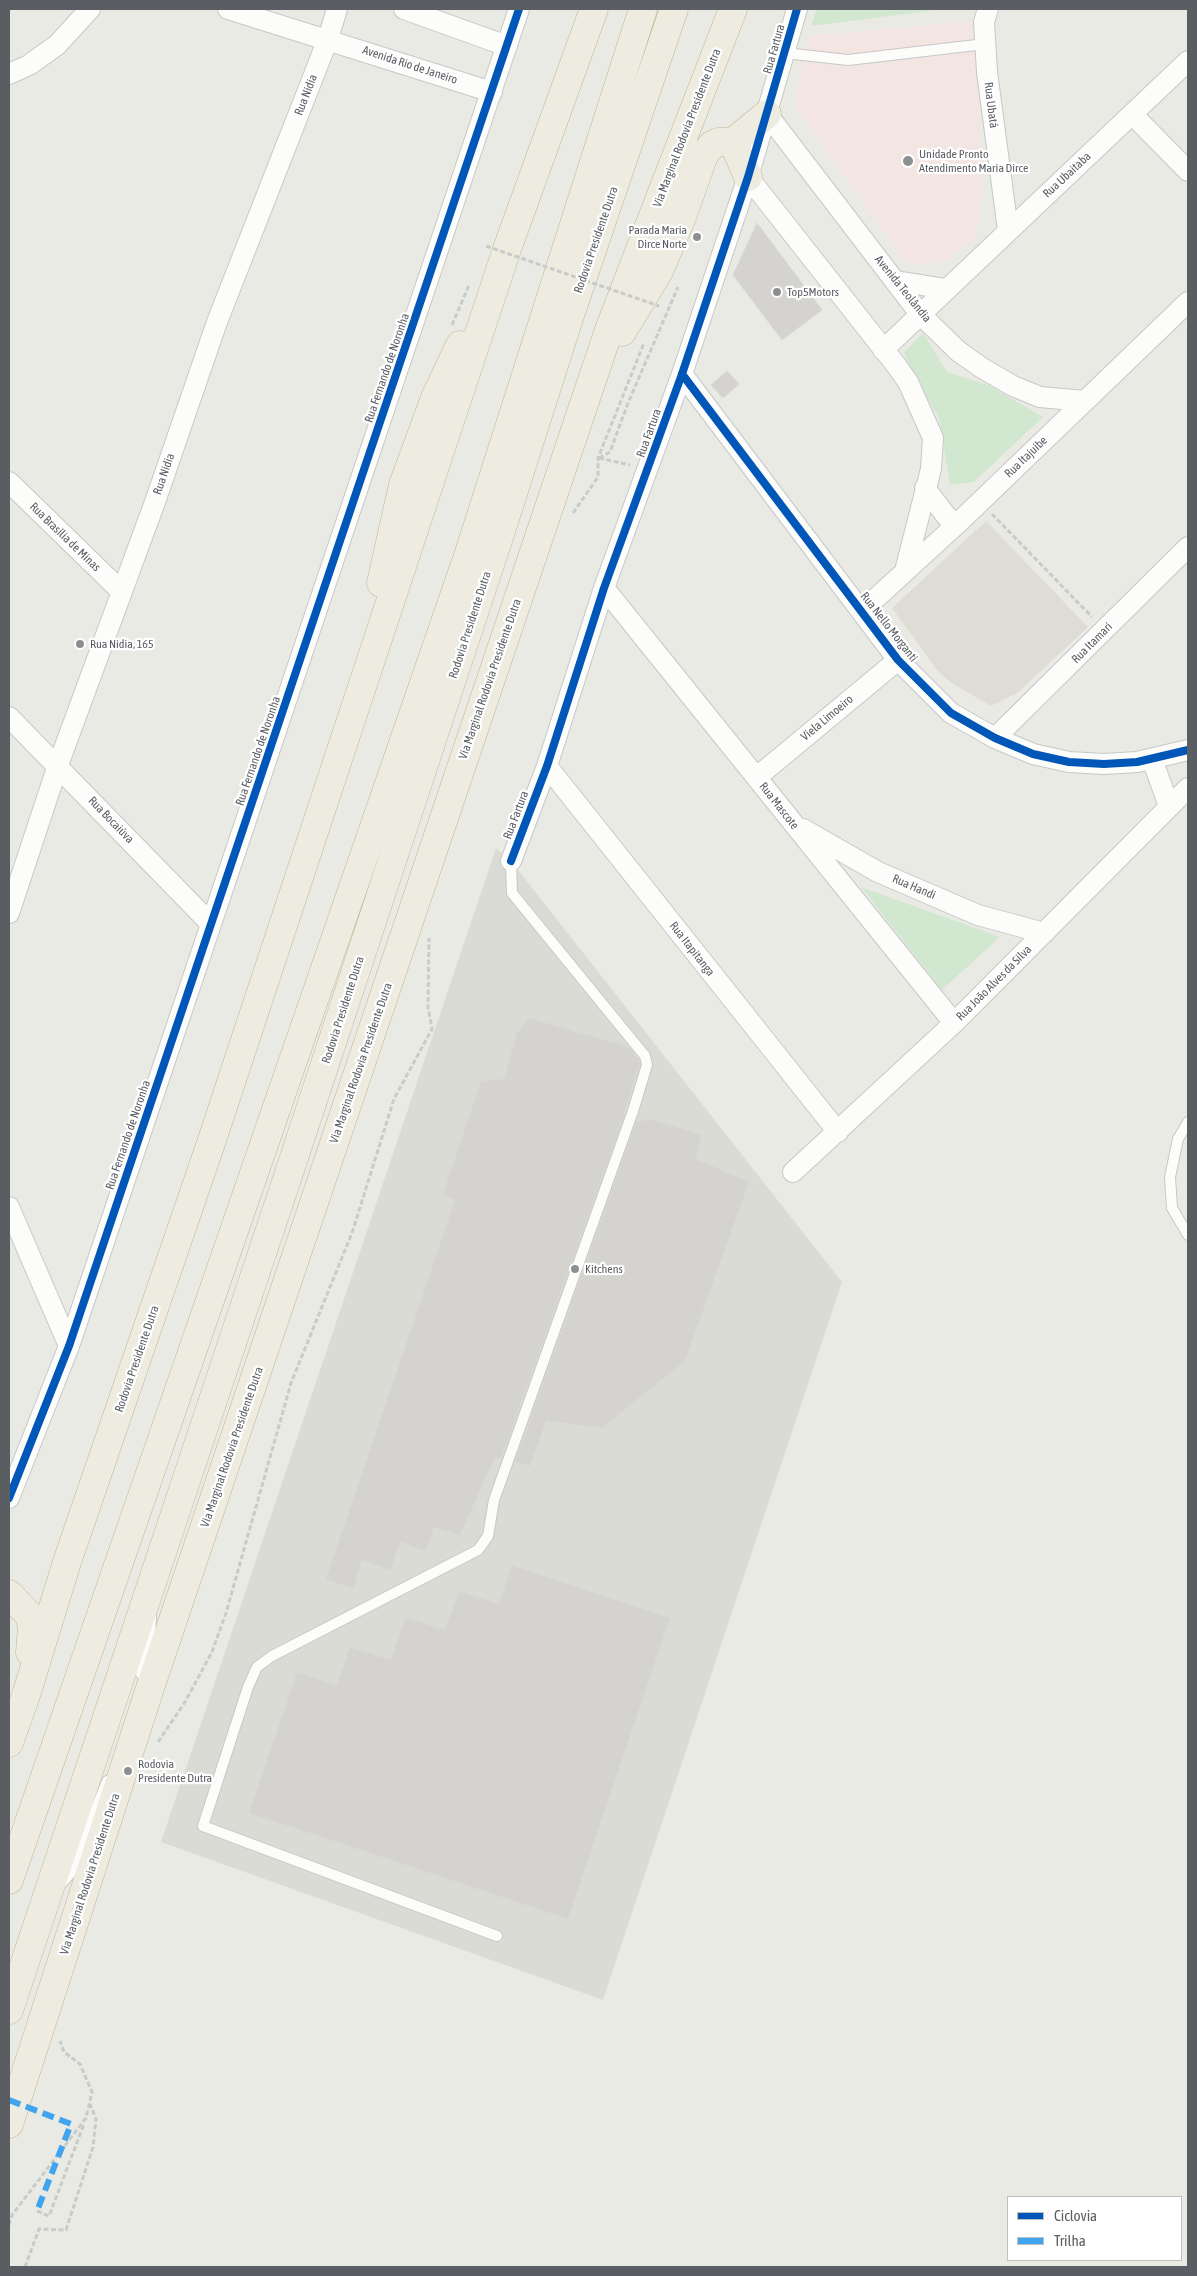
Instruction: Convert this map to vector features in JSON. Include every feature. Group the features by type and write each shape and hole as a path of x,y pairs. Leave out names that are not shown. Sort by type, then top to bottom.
{"highway":[{"path":"497,247 594,9"},
{"name":"Rodovia Presidente Dutra","path":"9,1880 470,553 643,9"},
{"name":"Rodovia Presidente Dutra","path":"9,2010 674,9"},
{"path":"694,112 693,77 712,9"},
{"name":"Via Marginal Rodovia Presidente Dutra","path":"9,2124 155,1673 610,327 733,9"},
{"path":"591,383 659,271 682,217 704,155 712,145 718,142 733,142 767,114"},
{"path":"733,142 748,177"},
{"name":"Rodovia Presidente Dutra","path":"9,1743 26,1695 66,1562 211,1142 353,718 403,485 435,398 497,247"},
{"path":"9,1594 29,1615 32,1627 26,1695"}],"street":[{"path":"9,74 30,65 56,45 90,9"},
{"name":"Avenida Rio de Janeiro","path":"228,9 492,92"},
{"name":"Rua Nidia","path":"9,913 58,765 122,592 216,322 328,39 337,9"},
{"path":"404,9 507,46"},
{"name":"Rua Fernando de Noronha","path":"9,1498 69,1346 519,9"},
{"name":"Rua Fartura","path":"511,861 547,766 604,588 682,374 748,177 797,9"},
{"name":"Rua Ubatá","path":"988,9 984,22 987,72 1008,230"},
{"name":"Rua Ubaitaba","path":"883,350 1188,61"},
{"name":"Avenida Teolândia","path":"767,114 920,314 958,351 1013,386 1040,397 1085,401"},
{"path":"1132,114 1188,171"},
{"path":"748,177 908,382 933,438 931,469 905,571"},
{"path":"896,281 946,289"},
{"name":"Rua Itajuibe","path":"862,611 957,524 1188,302"},
{"name":"Rua Nello Morganti","path":"682,374 898,660 951,713 995,738 1033,754 1069,762 1104,764 1152,759 1188,750"},
{"name":"Rua Brasília de Minas","path":"9,482 122,592"},
{"path":"925,488 948,517 957,524"},
{"name":"Rua Itamari","path":"995,738 1188,547"},
{"name":"Rua Mascote","path":"604,588 954,1023"},
{"name":"Viela Limoeiro","path":"757,776 898,660"},
{"name":"Rua Bocaiúva","path":"9,717 58,765 211,924"},
{"path":"1152,759 1169,806"},
{"name":"Rua Itapitanga","path":"547,766 838,1132"},
{"name":"Rua João Alves da Silva","path":"793,1172 954,1023 1188,788"},
{"name":"Rua Handi","path":"792,823 878,872 978,915 1044,932"},
{"path":"9,1207 69,1346"}],"lane":[{"path":"785,53 848,60 985,44"},
{"path":"497,1936 203,1826 248,1687 257,1667 272,1656 478,1550 488,1536 494,1500 633,1111 647,1065 645,1056 512,893 511,861"},
{"path":"1188,1122 1178,1139 1170,1177 1172,1208 1188,1235"},
{"path":"118,1751 139,1686 150,1637 154,1575"},
{"path":"44,1906 70,1874 111,1769"}],"path":[{"path":"497,247 659,306 655,315"},
{"path":"598,458 610,452 628,404 679,286"},
{"path":"568,520 598,476 598,458 645,342"},
{"path":"598,458 648,468"},
{"path":"980,502 1105,630"},
{"path":"154,1748 185,1702 212,1652 226,1614 291,1383 352,1233 394,1099 432,1029 428,1007 429,930"},
{"path":"37,2211 49,2216 86,2118 92,2092 80,2064 64,2052 58,2037"},
{"path":"26,2267 39,2228 66,2230 93,2147 96,2119 90,2104"},
{"path":"9,2225 12,2215 86,2118"}],"shaded area":[{"name":"Unidade Pronto Atendimento Maria Dirce","path":"973,21 981,125 982,198 976,238 948,260 929,264 905,262 794,105 809,36"},
{"path":"986,521 1088,627 1017,693 991,706 950,682 937,670 892,608"},
{"path":"496,848 511,861 842,1282 603,2000 161,1842"}],"green space":[{"path":"817,9 945,9 811,26"},
{"path":"923,333 947,372 988,385 1043,417 974,482 950,485 939,418 909,366 904,352"},
{"path":"861,887 1000,937 942,990"}],"building":[{"name":"Top5Motors","path":"757,223 822,310 782,340 733,275"},
{"path":"727,371 739,384 723,398 711,385"},
{"name":"Kitchens","path":"529,1018 626,1046 633,1052 640,1063 622,1122 501,1459 495,1457 460,1535 434,1527 426,1551 400,1542 391,1570 362,1560 353,1589 326,1579 455,1200 443,1194 481,1081 504,1079 517,1033"},
{"path":"651,1119 701,1135 696,1159 749,1182 685,1361 602,1428 546,1421 530,1466 515,1462 636,1122"},
{"path":"512,1565 670,1618 568,1919 249,1813 297,1672 337,1685 350,1647 391,1660 405,1617 445,1630 459,1591 499,1604"}],"marked path":[{"path":"9,2100 71,2124 37,2211"}],"cycle path":[{"path":"9,1498 69,1346 519,9"},
{"path":"511,861 547,766 604,588 682,374 748,177 797,9"},
{"path":"682,374 898,660 951,713 995,738 1033,754 1069,762 1104,764 1137,762 1188,750"}],"place":[{"name":"Unidade Pronto Atendimento Maria Dirce","path":"908,161"},
{"name":"Parada Maria Dirce Norte","path":"697,237"},
{"name":"Top5Motors","path":"777,292"},
{"name":"Rua Nidia, 165","path":"80,644"},
{"name":"Kitchens","path":"575,1269"},
{"name":"Rodovia Presidente Dutra","path":"128,1771"}]}
